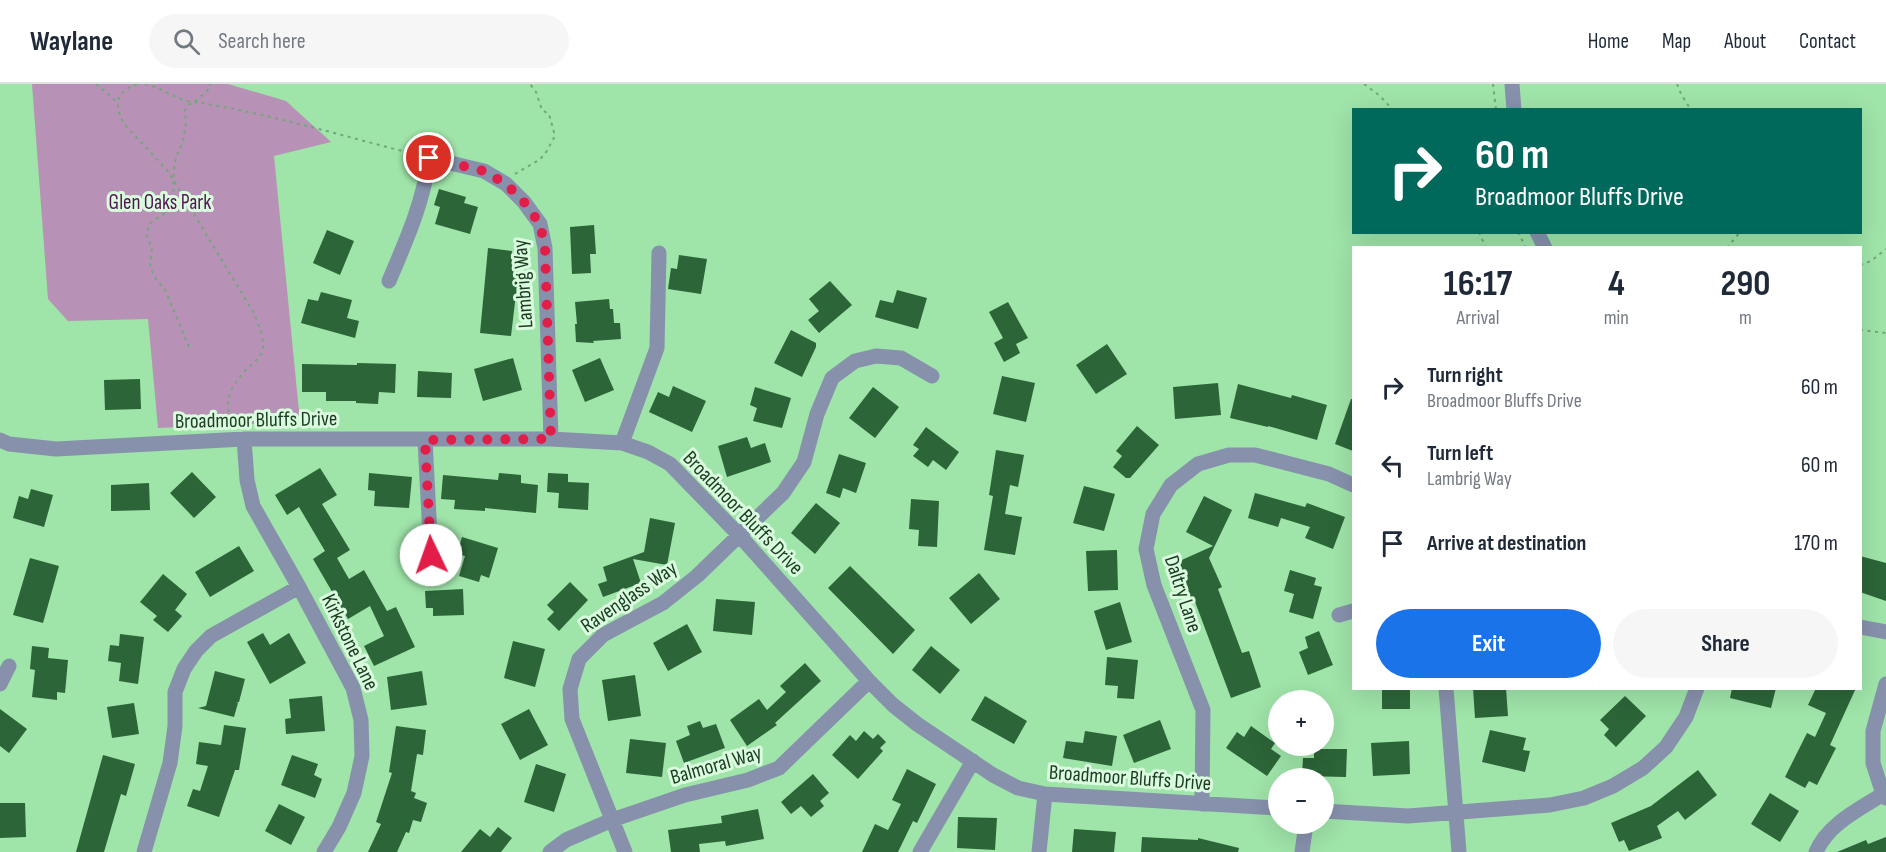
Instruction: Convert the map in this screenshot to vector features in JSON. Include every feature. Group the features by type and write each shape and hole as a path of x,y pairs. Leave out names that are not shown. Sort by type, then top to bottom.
{"street":[{"path":"1512,84 1514,108"},
{"name":"Lambrig Way","path":"429,158 484,171 506,184 524,202 540,224 545,248 551,439"},
{"path":"389,281 426,184 429,158"},
{"path":"622,443 657,348 659,253"},
{"name":"Ravenglass Way","path":"625,852 572,719 570,690 579,659 603,635 663,603 697,576 783,493 804,462 817,414 832,378 855,361 876,357 901,358 932,376"},
{"name":"Broadmoor Bluffs Drive","path":"0,440 9,444 56,449 244,439 551,439 622,443 648,452 670,464 740,536 893,705 917,724 993,775 1018,788 1045,794 1268,807"},
{"name":"Kirkstone Lane","path":"244,439 247,480 253,506 353,688 361,720 362,756 354,793 339,827 324,852"},
{"path":"425,440 431,555"},
{"name":"Daltry Lane","path":"1202,804 1203,710 1154,585 1146,549 1153,514 1171,485 1198,464 1229,455 1256,455 1329,474 1352,485"},
{"name":"Kirkstone Lane","path":"144,852 170,763 175,726 175,692 184,669 196,651 211,636 299,586"},
{"path":"1862,627 1886,632"},
{"path":"0,684 9,666"},
{"name":"Balmoral Way","path":"550,852 566,840 612,819 686,795 748,780 779,768 869,681"},
{"path":"1816,852 1834,826 1884,796 1873,763 1873,730 1886,684"},
{"path":"1446,690 1459,852"},
{"path":"1334,812 1408,816 1550,805 1584,798 1612,786 1643,768 1666,747 1686,717 1696,690"},
{"path":"920,852 973,761"},
{"path":"1039,852 1045,794"},
{"path":"1302,852 1305,834"}],"path":[{"path":"96,84 114,99 125,125 167,170 255,315 262,336 263,350 257,360 245,371 226,400 231,421 244,439"},
{"path":"117,107 119,96 124,90 137,84"},
{"path":"146,84 186,100 257,113 429,158"},
{"path":"189,347 165,290 154,278 150,267 152,248 147,238 147,230 149,224 175,206 176,157 183,142 186,123 185,110 210,88 210,84"},
{"path":"506,184 516,173 545,154 555,136 549,114 542,110 536,92 530,84"},
{"path":"1364,84 1391,108"},
{"path":"1493,84 1496,108"},
{"path":"1677,84 1690,108"},
{"path":"1729,246 1739,234"},
{"path":"1862,265 1886,249"},
{"path":"1862,331 1886,333"}],"green space":[{"name":"Glen Oaks Park","path":"32,84 228,84 286,101 331,142 274,156 300,422 158,428 148,319 68,321 48,299"}],"building":[{"path":"439,189 466,197 464,203 478,207 470,234 435,224 440,207 434,205"},
{"path":"594,225 596,254 590,254 591,273 572,274 570,227"},
{"path":"327,230 354,241 340,275 313,263"},
{"path":"488,248 512,251 511,259 520,260 511,336 480,333"},
{"path":"679,255 707,259 701,294 668,289 671,268 677,269"},
{"path":"830,281 852,305 819,333 808,320 819,311 809,299"},
{"path":"897,290 927,298 918,329 875,317 880,300 893,303"},
{"path":"321,292 352,300 347,318 359,321 355,338 301,323 308,299 318,301"},
{"path":"609,299 610,309 613,309 614,323 620,323 621,339 593,341 594,343 576,342 575,302"},
{"path":"1008,302 1028,338 1016,344 1020,353 1004,362 994,343 1003,338 989,312"},
{"path":"791,330 816,343 802,377 774,363"},
{"path":"1107,344 1127,374 1096,394 1076,365"},
{"path":"513,358 522,390 483,401 474,369"},
{"path":"600,358 614,390 585,402 572,370"},
{"path":"357,363 396,364 395,393 379,392 378,404 326,401 326,392 302,392 302,364 357,365"},
{"path":"418,371 452,373 451,398 417,397"},
{"path":"1002,376 1035,383 1026,422 993,414"},
{"path":"140,379 141,409 105,410 104,380"},
{"path":"1218,383 1221,415 1175,419 1173,387"},
{"path":"1238,384 1327,405 1317,440 1230,418"},
{"path":"673,386 706,401 692,432 649,412 658,392 669,397"},
{"path":"755,387 791,398 782,428 753,421 757,408 750,405"},
{"path":"873,387 899,407 875,438 849,418"},
{"path":"1351,399 1352,399 1352,451 1335,444"},
{"path":"1137,426 1159,445 1130,478 1126,478 1113,467 1122,456 1116,451"},
{"path":"926,427 959,452 946,470 933,460 928,467 913,456 919,449 913,445"},
{"path":"747,437 751,448 765,443 771,462 727,477 718,446"},
{"path":"996,450 1024,455 1018,487 1010,485 1005,514 1022,517 1015,555 984,550 993,496 989,495"},
{"path":"839,454 866,463 856,493 843,488 840,498 826,493"},
{"path":"320,468 337,495 322,504 350,550 337,558 349,579 364,570 387,611 396,607 415,647 374,666 364,646 384,636 370,606 348,619 313,559 325,551 299,507 287,515 275,495"},
{"path":"192,472 216,497 194,518 170,493"},
{"path":"369,473 412,477 409,508 374,506 375,491 368,490"},
{"path":"499,473 521,475 521,483 538,485 536,513 485,508 485,511 454,509 455,500 441,499 443,475 498,480"},
{"path":"548,473 568,474 568,482 589,483 588,510 558,508 559,493 547,492"},
{"path":"149,483 150,510 111,511 111,485"},
{"path":"1084,486 1115,494 1104,531 1073,523"},
{"path":"31,489 53,495 44,527 13,518 19,496 28,499"},
{"path":"1255,493 1305,507 1307,503 1345,517 1333,549 1305,538 1310,527 1281,518 1278,527 1248,518"},
{"path":"1204,496 1232,510 1209,558 1222,587 1218,589 1242,653 1249,651 1261,687 1231,698 1194,599 1192,600 1175,563 1213,546 1186,532"},
{"path":"911,499 939,501 937,547 918,546 919,530 909,529"},
{"path":"816,503 840,523 815,554 791,533"},
{"path":"650,518 675,523 667,565 633,559 641,583 603,597 598,584 607,581 603,567 644,552"},
{"path":"462,537 498,548 489,578 481,575 479,582 459,576 465,556 457,554"},
{"path":"239,546 254,571 210,597 195,572"},
{"path":"1117,550 1118,590 1088,591 1086,551"},
{"path":"1862,557 1886,563 1886,601 1862,593"},
{"path":"30,558 59,566 43,623 13,615"},
{"path":"850,566 915,630 893,654 828,588"},
{"path":"1290,570 1316,578 1314,585 1322,587 1313,619 1289,612 1294,594 1284,591"},
{"path":"979,573 1000,599 971,624 949,598"},
{"path":"163,574 187,594 175,610 182,616 168,632 153,620 157,616 140,602"},
{"path":"570,582 588,600 559,631 547,619 554,612 547,605"},
{"path":"463,589 464,615 433,616 433,608 426,608 425,591"},
{"path":"716,599 755,602 752,635 713,631"},
{"path":"1120,602 1132,642 1106,650 1094,611"},
{"path":"687,624 702,652 668,671 653,643"},
{"path":"1319,631 1333,665 1308,675 1299,652 1308,648 1305,637"},
{"path":"263,633 270,645 289,633 306,663 270,684 247,642"},
{"path":"120,634 144,637 138,684 119,681 121,663 108,661 110,645 119,646"},
{"path":"513,641 545,649 535,687 504,678"},
{"path":"32,646 49,648 48,658 68,660 65,693 57,692 57,700 32,697 35,670 30,669"},
{"path":"931,646 960,670 940,694 912,670"},
{"path":"1107,657 1138,660 1134,699 1117,698 1118,686 1105,685"},
{"path":"805,663 821,681 775,723 777,725 747,746 730,720 759,699 767,710 786,692 780,686"},
{"path":"215,671 245,679 239,702 236,703 238,703 234,717 198,708 206,706"},
{"path":"422,671 427,705 391,710 387,677"},
{"path":"635,675 641,716 608,721 602,680"},
{"path":"1382,690 1410,690 1410,709 1382,709"},
{"path":"1473,690 1506,690 1508,716 1475,718"},
{"path":"1732,690 1776,690 1771,708 1730,698"},
{"path":"1815,690 1855,690 1830,745 1836,748 1817,785 1809,781 1805,788 1785,777 1807,733 1815,737 1826,713 1808,705"},
{"path":"322,696 325,731 286,734 285,719 291,718 289,699"},
{"path":"985,696 1027,721 1014,744 971,720"},
{"path":"1625,696 1646,716 1616,747 1604,735 1609,729 1600,720"},
{"path":"134,703 139,734 112,738 107,707"},
{"path":"0,709 27,729 9,753 0,746"},
{"path":"529,709 548,745 520,760 501,724"},
{"path":"1160,720 1171,749 1134,763 1123,735"},
{"path":"700,721 703,728 716,724 725,748 684,763 676,741 690,735 687,726"},
{"path":"224,725 246,728 239,770 235,770 219,817 187,806 193,789 200,791 208,766 196,764 199,742 221,745"},
{"path":"396,726 426,730 423,755 417,754 411,791 416,793 414,798 427,803 421,822 413,820 409,833 406,832 397,852 368,852 381,824 376,822 392,773 389,772"},
{"path":"1251,726 1268,738 1268,756 1281,756 1273,768 1268,768 1267,776 1226,748 1237,732 1244,737"},
{"path":"1490,730 1526,738 1523,750 1530,751 1525,772 1482,762"},
{"path":"864,731 873,739 878,734 886,742 880,748 883,751 858,779 832,755 850,735 856,741"},
{"path":"1085,731 1117,736 1112,766 1063,758 1066,741 1083,743"},
{"path":"630,739 666,743 662,777 626,773"},
{"path":"1409,741 1410,774 1373,776 1371,743"},
{"path":"1334,749 1347,749 1346,777 1334,777 1334,768 1302,768 1303,758 1314,758 1314,756 1334,756"},
{"path":"103,755 135,764 126,796 121,794 104,852 76,852"},
{"path":"292,755 318,764 314,775 322,779 315,798 281,785"},
{"path":"536,764 566,774 554,812 524,802"},
{"path":"907,769 936,784 917,823 913,821 898,852 862,852 875,824 888,830 901,804 892,800"},
{"path":"1698,770 1717,795 1685,820 1678,811 1657,826 1662,838 1629,851 1624,840 1619,842 1611,823 1651,806"},
{"path":"813,774 829,793 820,801 824,806 811,817 801,806 791,814 781,802"},
{"path":"1770,793 1799,811 1780,842 1751,824"},
{"path":"0,803 25,803 26,837 0,838"},
{"path":"279,804 305,817 291,845 265,831"},
{"path":"758,809 764,839 726,846 725,841 699,844 700,852 671,852 668,830 722,823 721,816"},
{"path":"958,817 997,818 995,850 957,848"},
{"path":"498,827 512,838 501,852 461,852 480,829 490,837"},
{"path":"1074,829 1116,832 1114,852 1072,852"},
{"path":"1142,837 1198,840 1198,838 1239,848 1238,852 1141,852"},
{"path":"1886,837 1886,852 1837,852 1866,840 1868,844"}],"route":[{"path":"429,158 484,171 506,184 524,202 540,224 545,248 551,439 425,440 431,555"}]}
